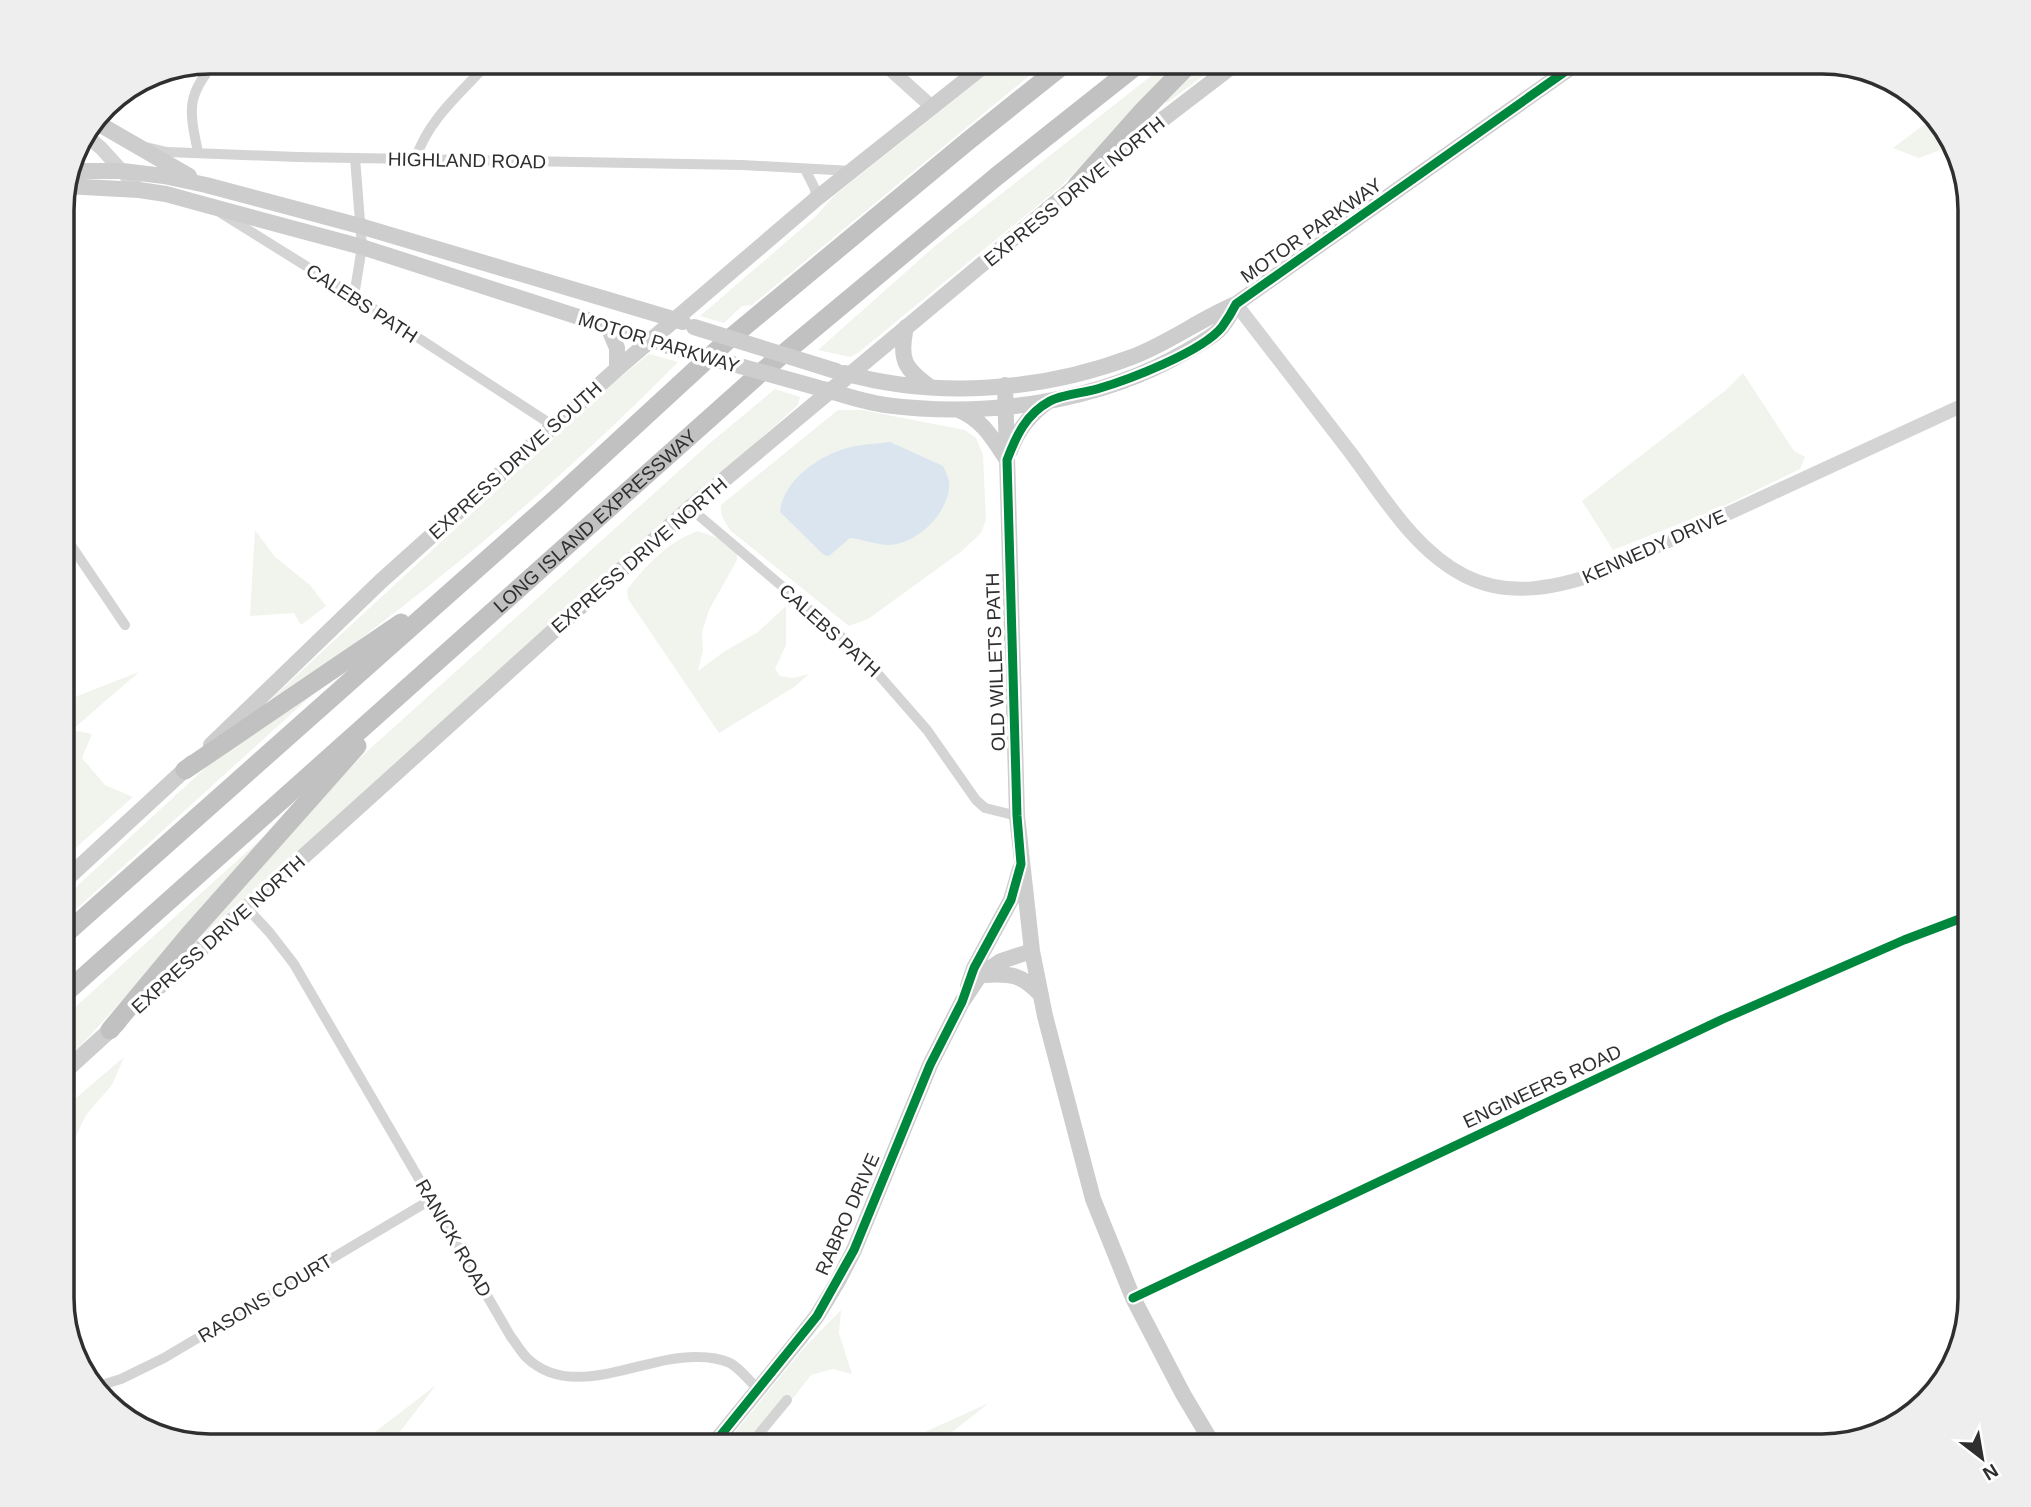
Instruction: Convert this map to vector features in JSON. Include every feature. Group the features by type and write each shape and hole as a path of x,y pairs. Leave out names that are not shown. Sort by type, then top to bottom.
{"highway":[{"path":"74,926 738,332 1052,74"},
{"name":"LONG ISLAND EXPRESSWAY","path":"74,985 758,374 977,192 1126,74"},
{"path":"1077,185 1179,74"},
{"path":"110,1030 345,758 511,593"},
{"path":"185,770 345,659 439,602"}],"main road":[{"name":"EXPRESS DRIVE SOUTH","path":"74,872 185,770 373,589 552,425 816,199 974,74"},
{"name":"EXPRESS DRIVE NORTH","path":"74,1063 842,372 906,327 1077,185 1222,74"},
{"name":"MOTOR PARKWAY","path":"79,171 122,171 206,185 360,226 677,318 694,327 842,372 906,387 1005,386 1092,370 1132,357 1161,344 1210,314 1236,304 1562,74"},
{"path":"103,126 206,185"},
{"name":"MOTOR PARKWAY","path":"76,187 166,194 362,247 651,341 883,405 957,409 1006,406 1053,399 1116,383 1164,364 1220,329 1236,304"},
{"path":"608,327 617,348 617,369"},
{"path":"906,327 902,356 912,373 930,387"},
{"name":"OLD WILLETS PATH","path":"1005,386 1017,816 1032,951 1093,1199 1133,1298 1207,1434"},
{"path":"1007,460 1017,433 1030,416 1053,399"},
{"path":"957,409 973,416 987,429 1007,460"},
{"path":"962,1002 974,968 1011,900 1021,864"},
{"name":"RABRO DRIVE","path":"722,1434 817,1316 838,1281 854,1250 930,1065 962,1002 980,975 1001,961 1032,951"},
{"path":"980,975 1018,976 1029,982 1041,996"}],"street":[{"path":"198,152 191,120 191,98 207,74"},
{"path":"416,158 421,141 432,124 478,74"},
{"path":"895,74 932,107"},
{"path":"92,141 139,190"},
{"name":"HIGHLAND ROAD","path":"130,143 167,152 355,159 741,165 852,171"},
{"path":"354,296 362,247 355,159"},
{"path":"805,169 815,189 816,199"},
{"name":"CALEBS PATH","path":"206,205 354,296 552,425"},
{"name":"KENNEDY DRIVE","path":"1236,304 1423,546 1466,576 1517,589 1543,589 1599,573 1958,408"},
{"name":"CALEBS PATH","path":"690,508 859,652 927,730 976,800 985,807 1017,816"},
{"path":"74,550 124,625"},
{"name":"RANICK ROAD","path":"247,909 294,964 511,1337 527,1358 543,1369 563,1377 583,1377 681,1356 707,1357 730,1363 758,1389"},
{"name":"ENGINEERS ROAD","path":"1133,1298 1723,1019 1904,940 1958,920"},
{"name":"RASONS COURT","path":"105,1384 164,1358 432,1199"},
{"path":"759,1434 787,1400"}],"shaded area":[{"path":"987,74 1031,74 752,305 742,306 724,323 700,316 815,217 835,195"},
{"path":"1153,74 1173,74 1060,187 858,353 850,357 818,350 935,246"},
{"path":"1190,74 1206,74 1167,103 1164,100"},
{"path":"1926,123 1943,149 1919,158 1893,148"},
{"path":"649,354 678,362 583,454 483,541 380,624 273,702 271,699 612,384"},
{"path":"1743,373 1794,451 1805,457 1800,469 1722,507 1613,550 1582,501 1726,390"},
{"path":"775,389 800,397 798,405 194,944 269,854 363,755 710,443"},
{"path":"838,410 862,410 965,430 976,438 983,455 986,520 981,533 962,551 868,619 849,626 731,531 723,519 721,509 721,505"},
{"path":"890,442 943,466 949,481 945,504 930,525 909,540 883,545 850,538 829,556 824,555 780,512 788,490 804,471 825,457 852,447"},
{"path":"255,530 275,557 310,585 326,606 301,625 294,613 250,616"},
{"path":"698,531 723,540 737,552 737,560 709,610 702,632 703,650 698,671 758,632 786,606 786,645 775,669 780,676 793,678 809,674 794,687 719,733 628,599 627,590 659,555"},
{"path":"139,672 74,728 74,697"},
{"path":"309,692 311,696 74,911 74,889 216,758"},
{"path":"74,730 92,734 82,758 105,785 133,797 74,849"},
{"path":"281,821 283,823 74,1052 74,1008"},
{"path":"124,1057 112,1085 86,1115 74,1140 74,1100"},
{"path":"841,1310 839,1333 852,1374 833,1369 811,1375 765,1434 734,1434 802,1350"},
{"path":"436,1385 398,1434 373,1434"},
{"path":"989,1403 949,1434 920,1434"}],"cycle path":[{"path":"722,1434 817,1316 854,1250 930,1065 962,1002 974,968 1011,900 1021,864 1017,816 1007,460 1023,426 1034,412 1050,401 1127,379 1198,346 1222,327 1236,304 1562,74"},
{"path":"1133,1298 1723,1019 1904,940 1958,920"}]}
